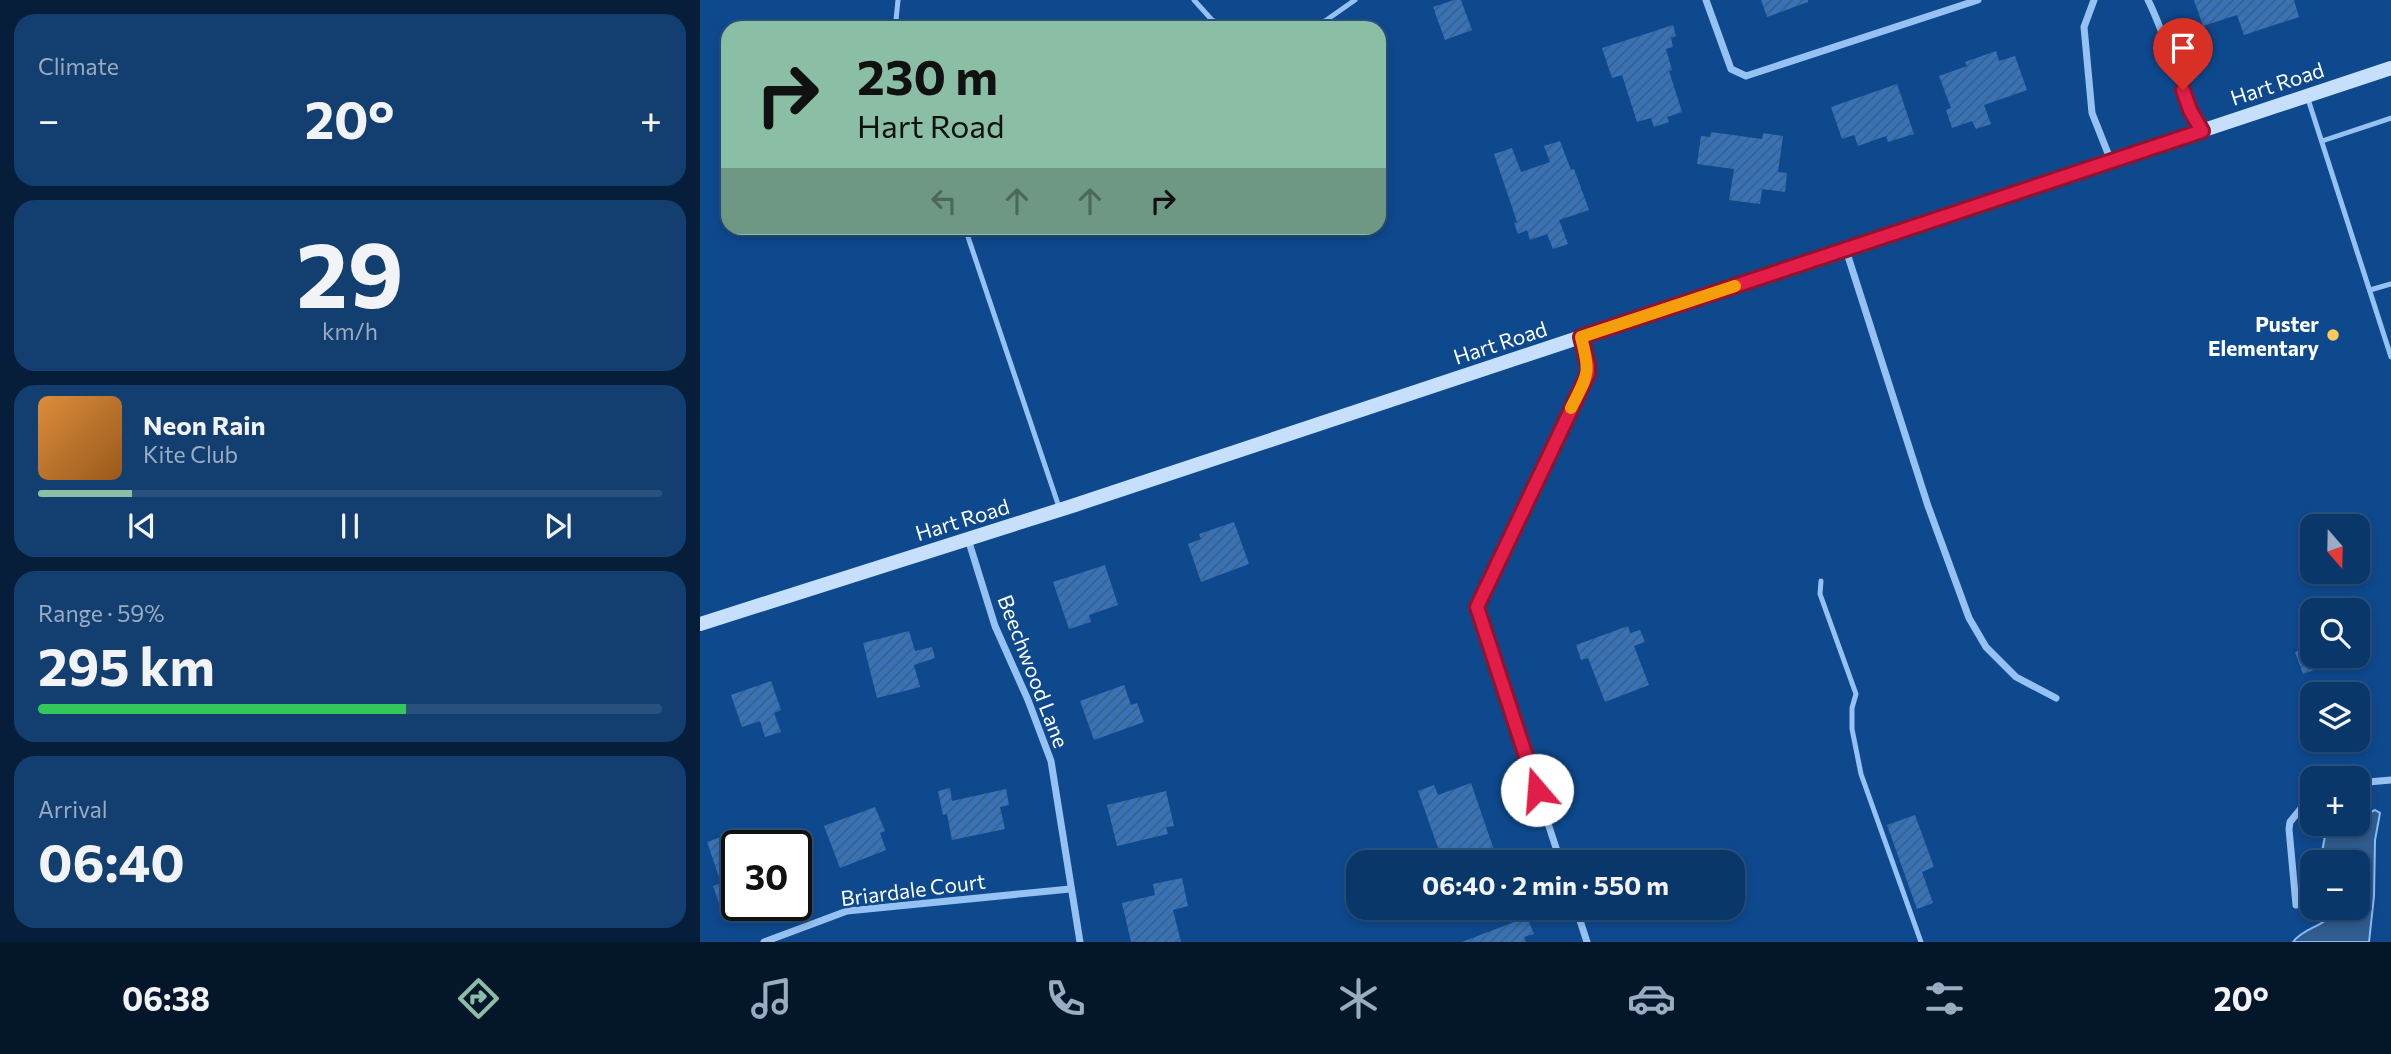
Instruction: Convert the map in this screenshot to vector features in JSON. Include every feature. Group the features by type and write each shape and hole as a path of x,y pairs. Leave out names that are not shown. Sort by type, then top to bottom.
{"street":[{"path":"1706,0 1731,69 1746,76 1978,0"},
{"path":"2094,0 2084,27 2092,113 2111,161"},
{"path":"2148,0 2162,28 2190,110 2202,131"},
{"name":"Hart Road","path":"700,624 1060,510 2391,68"},
{"path":"1846,249 1928,506 1969,618 1986,647 2016,677 2056,698"},
{"path":"1557,850 1477,607 1588,374 1581,337"},
{"name":"Beechwood Lane","path":"968,539 995,626 1028,700 1051,761 1080,942"},
{"path":"2370,782 2391,780"},
{"path":"2296,905 2289,829 2290,822 2300,810"},
{"name":"Briardale Court","path":"764,942 847,911 1070,890"},
{"path":"1580,920 1587,942"}],"lane":[{"path":"896,21 898,0"},
{"path":"1195,0 1214,21"},
{"path":"1325,21 1356,0"},
{"path":"2307,96 2391,357"},
{"path":"2322,141 2391,118"},
{"path":"967,235 1060,510"},
{"path":"2370,290 2391,284"},
{"path":"1821,582 1820,594 1856,694 1852,708 1852,729 1861,774 1922,942"}],"water":[{"path":"2375,810 2380,813 2375,840 2374,896 2369,942 2293,942 2326,920 2370,920 2370,850 2322,850 2325,836 2370,836 2370,812"}],"building":[{"path":"1461,0 1472,30 1445,40 1433,7"},
{"path":"1761,0 1808,0 1808,2 1767,17"},
{"path":"2194,0 2294,0 2299,17 2244,35 2237,15 2203,26"},
{"path":"1673,25 1676,36 1671,38 1673,47 1666,49 1672,70 1669,71 1682,112 1667,117 1669,122 1654,127 1651,118 1637,122 1622,75 1612,78 1602,48"},
{"path":"1996,51 1999,61 2015,56 2027,90 1984,105 1991,124 1976,129 1972,121 1952,128 1946,110 1951,108 1939,76 1967,66 1965,62"},
{"path":"1897,84 1914,134 1888,142 1886,136 1858,146 1854,135 1842,139 1831,107"},
{"path":"1711,132 1762,139 1763,133 1783,136 1778,172 1787,173 1785,192 1762,189 1760,204 1729,200 1734,169 1697,164 1701,136 1710,137"},
{"path":"1560,141 1589,210 1559,220 1568,244 1553,249 1547,234 1530,240 1527,230 1518,234 1514,223 1517,222 1494,154 1512,148 1521,172 1550,162 1544,146"},
{"path":"1234,522 1249,564 1201,582 1188,544 1201,539 1199,534"},
{"path":"1105,565 1118,605 1089,615 1091,622 1069,629 1053,582"},
{"path":"1628,626 1630,633 1640,630 1645,642 1634,646 1649,685 1605,702 1588,658 1581,660 1576,645"},
{"path":"909,631 915,651 932,647 935,658 914,665 920,687 877,698 863,643"},
{"path":"2300,650 2300,666 2295,652"},
{"path":"2301,668 2320,668 2303,674"},
{"path":"771,681 781,710 774,713 781,732 765,737 760,721 742,727 731,695"},
{"path":"1124,685 1131,705 1137,703 1144,722 1094,740 1080,701"},
{"path":"1471,783 1494,850 1439,850 1418,791 1434,785 1438,795"},
{"path":"950,788 952,801 1006,789 1009,805 1000,807 1005,829 952,840 947,814 943,815 938,791"},
{"path":"1166,791 1174,826 1166,827 1168,834 1117,846 1107,805"},
{"path":"875,807 885,831 880,833 886,850 840,868 824,826"},
{"path":"1915,815 1934,867 1922,872 1933,903 1917,909 1887,825"},
{"path":"721,837 721,883 707,842"},
{"path":"1182,878 1188,906 1173,910 1181,942 1131,942 1122,903 1155,895 1153,884"},
{"path":"721,883 721,902 719,903 713,886"},
{"path":"1519,920 1528,920 1534,934 1524,937 1526,942 1462,942"}],"slow traffic":[{"path":"1571,408 1588,374 1581,337 1735,286"}],"place":[{"name":"Puster Elementary","path":"2333,335"}],"route":[{"path":"1537,790 1477,607 1588,374 1581,337 2202,131 2183,90"}]}
